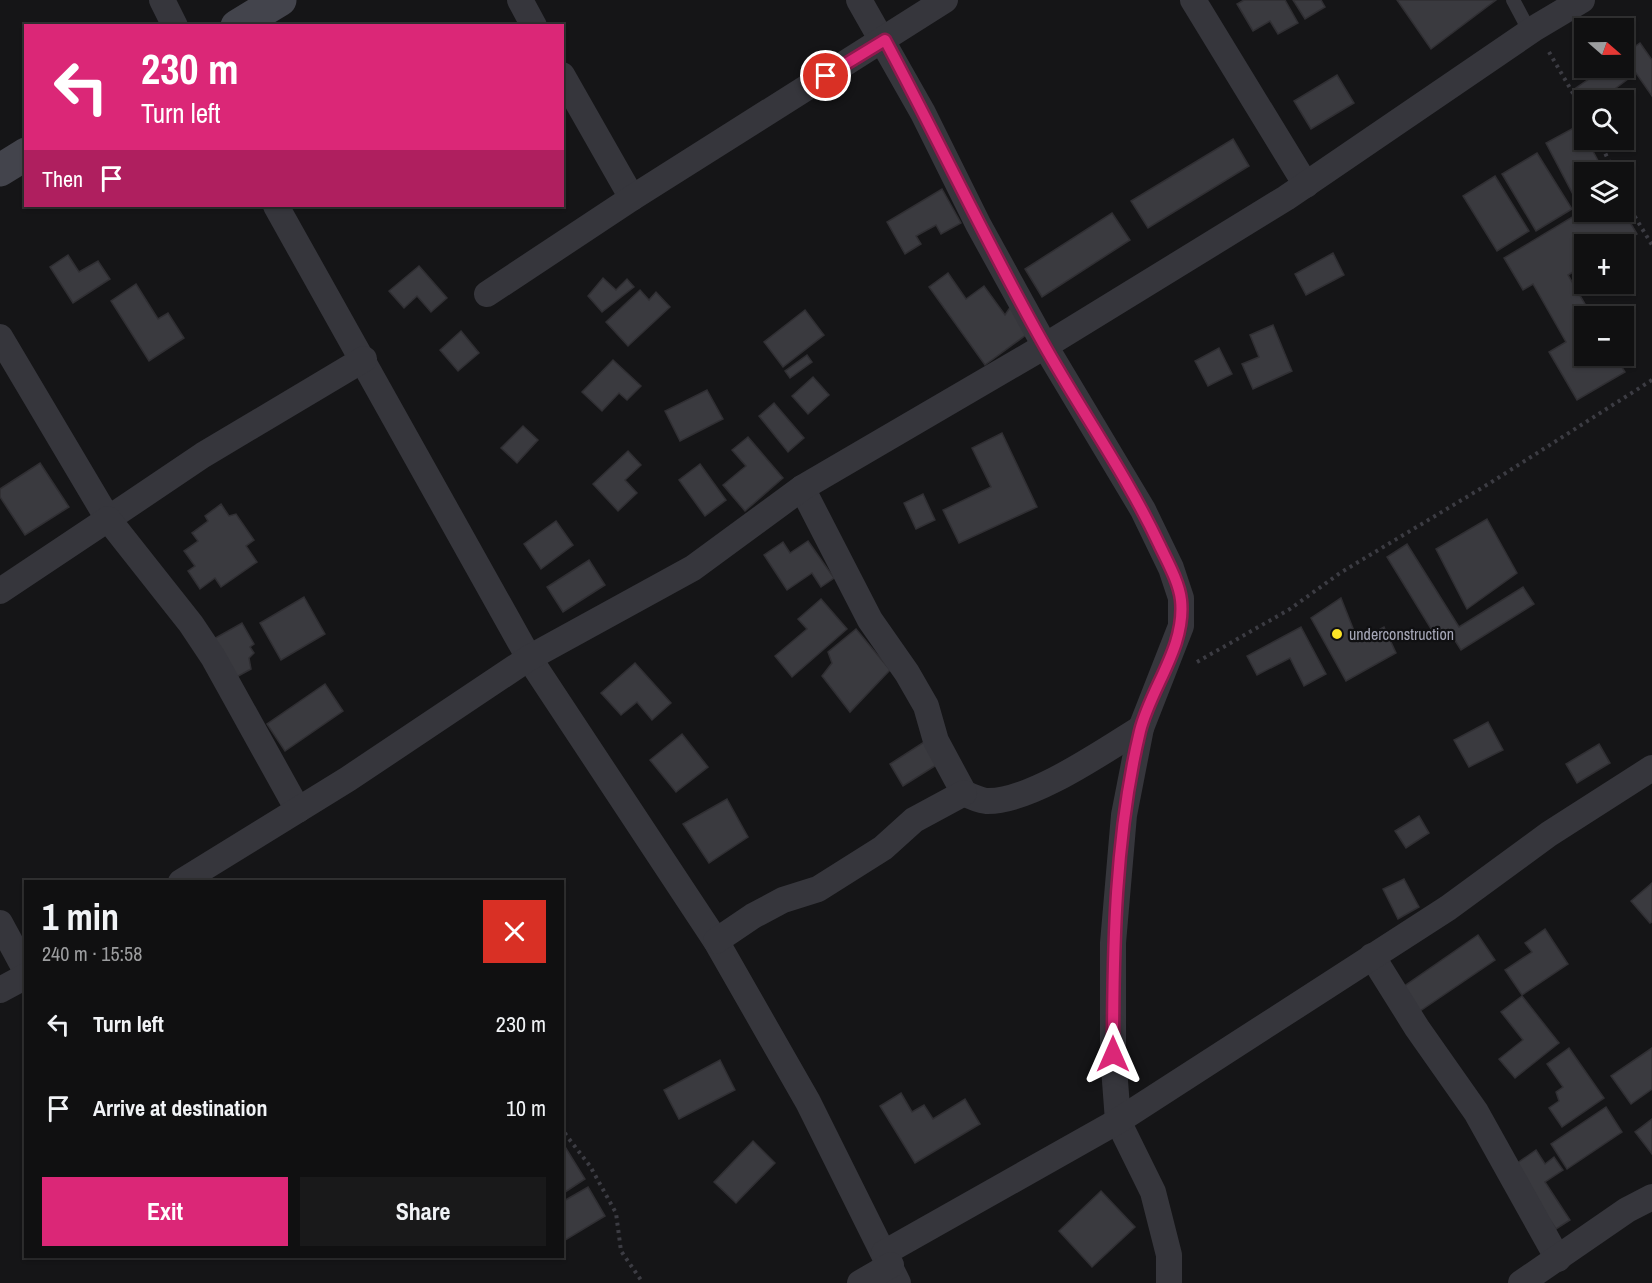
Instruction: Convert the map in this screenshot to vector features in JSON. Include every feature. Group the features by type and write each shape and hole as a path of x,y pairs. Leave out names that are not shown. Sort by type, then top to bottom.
{"street":[{"path":"162,0 174,24"},
{"path":"240,24 280,0"},
{"path":"520,0 533,24"},
{"path":"859,0 885,40 978,224 1045,346 1143,510 1171,568 1181,598 1181,626 1141,728 1124,815 1113,943 1113,1054 1118,1121 1153,1192 1169,1255 1169,1283"},
{"path":"487,294 632,198 945,0"},
{"path":"1193,0 1306,185"},
{"path":"184,880 298,810 529,658 693,568 802,488 1045,346 1306,185 1533,30 1582,0"},
{"path":"564,79 632,198"},
{"path":"0,170 24,155"},
{"path":"277,207 364,359 529,658 716,941 808,1102 891,1267"},
{"path":"0,337 108,519 207,649 298,810"},
{"path":"0,591 203,455 364,359"},
{"path":"802,488 870,620 907,673 926,706 936,741 964,793 985,801 1016,797 1076,768 1141,728"},
{"path":"860,1283 891,1267 1448,908 1549,834 1652,768"},
{"path":"716,941 783,900 818,889 883,848 914,820 964,793"},
{"path":"0,923 24,967"},
{"path":"1372,956 1417,1028 1476,1112 1558,1259"},
{"path":"0,990 24,977"},
{"path":"1521,1283 1558,1259 1597,1229 1652,1197"}],"lane":[{"path":"1513,0 1533,30"}],"path":[{"path":"1533,30 1574,96"},
{"path":"1634,215 1652,244"},
{"path":"1163,675 1208,658 1290,609 1340,573 1490,483 1652,380"},
{"path":"564,1131 590,1166 616,1213 621,1251 644,1283"}],"building":[{"path":"1244,0 1285,0 1298,23 1278,34 1270,21 1253,31 1237,4"},
{"path":"1293,0 1321,0 1325,7 1305,19"},
{"path":"1397,0 1496,0 1431,49"},
{"path":"1640,43 1652,60 1652,96 1636,73 1634,74 1634,47"},
{"path":"1337,75 1354,103 1311,129 1294,101"},
{"path":"1590,78 1629,78 1613,90 1577,90 1576,88"},
{"path":"1574,128 1574,150 1592,150 1599,162 1574,162 1574,196 1546,143"},
{"path":"1233,139 1249,166 1148,228 1131,201"},
{"path":"1537,153 1572,209 1536,231 1502,174"},
{"path":"1495,176 1529,231 1497,251 1463,196"},
{"path":"942,189 961,223 941,234 936,225 916,236 921,244 905,254 887,222"},
{"path":"1112,213 1130,240 1042,297 1025,269"},
{"path":"1574,216 1574,222 1630,222 1637,234 1634,236 1574,234 1574,271 1568,275 1574,285 1574,294 1579,294 1586,306 1574,306 1574,366 1621,366 1625,372 1577,400 1549,352 1566,342 1533,284 1523,290 1504,258"},
{"path":"1333,253 1344,275 1306,295 1295,274"},
{"path":"68,255 79,272 98,261 110,279 73,303 50,267"},
{"path":"419,266 447,298 431,312 417,296 404,308 389,291"},
{"path":"948,273 966,299 984,286 1005,315 1011,306 1030,332 985,365 929,287"},
{"path":"603,278 616,290 627,279 634,287 602,312 588,296"},
{"path":"136,284 158,319 168,313 184,338 149,361 111,301"},
{"path":"640,290 649,300 656,292 670,307 628,346 606,322"},
{"path":"805,310 824,335 783,367 764,342"},
{"path":"1273,325 1292,371 1253,389 1242,364 1259,357 1250,335"},
{"path":"461,331 479,353 458,371 440,350"},
{"path":"1219,348 1232,374 1208,386 1195,361"},
{"path":"807,355 812,362 790,378 785,371"},
{"path":"613,360 641,386 627,400 619,393 602,411 582,392"},
{"path":"813,377 829,395 808,414 792,396"},
{"path":"707,390 723,419 680,441 665,411"},
{"path":"774,403 804,438 788,452 759,416"},
{"path":"523,426 538,440 517,463 501,448"},
{"path":"1002,433 1037,507 959,543 943,510 991,487 972,448"},
{"path":"748,437 783,478 745,511 723,485 746,466 732,450"},
{"path":"628,451 641,465 625,480 637,493 618,511 593,484"},
{"path":"40,463 69,507 25,535 0,497 0,489"},
{"path":"700,464 726,500 705,516 679,480"},
{"path":"923,494 935,520 916,529 904,503"},
{"path":"221,504 229,516 236,514 254,540 246,546 257,562 221,587 215,578 200,589 188,571 195,566 184,551 198,541 192,533 208,521 205,516"},
{"path":"1487,519 1517,573 1467,609 1436,549"},
{"path":"556,521 573,545 541,569 524,544"},
{"path":"808,541 834,578 821,587 812,573 787,590 764,555 783,542 790,553"},
{"path":"1407,544 1459,627 1523,587 1534,604 1461,650 1451,634 1436,637 1387,557"},
{"path":"589,560 605,585 563,612 547,587"},
{"path":"304,597 325,634 281,660 260,623"},
{"name":"underconstruction","path":"1341,598 1358,641 1384,627 1396,653 1346,681 1311,618"},
{"path":"821,599 847,629 792,677 775,656 807,629 798,619"},
{"path":"242,623 254,644 250,647 254,653 249,658 251,669 231,680 210,641"},
{"path":"1301,627 1326,674 1304,686 1290,658 1257,675 1247,656"},
{"path":"856,629 890,670 850,712 822,676 832,663 828,652"},
{"path":"635,663 671,703 652,720 637,702 621,715 601,693"},
{"path":"325,684 343,711 285,751 267,724"},
{"path":"1488,722 1503,750 1469,767 1454,740"},
{"path":"682,734 708,767 676,792 650,760"},
{"path":"924,742 938,764 903,786 890,764"},
{"path":"1599,744 1610,763 1577,783 1566,764"},
{"path":"727,799 748,837 709,863 683,824"},
{"path":"1419,816 1429,833 1406,848 1395,831"},
{"path":"1404,879 1419,907 1398,919 1383,889"},
{"path":"1652,883 1652,922 1650,923 1631,901"},
{"path":"1545,929 1568,964 1522,995 1505,970 1532,952 1525,943"},
{"path":"1478,935 1495,960 1420,1011 1403,987"},
{"path":"1522,996 1559,1043 1515,1078 1499,1059 1523,1040 1501,1012"},
{"path":"1569,1048 1604,1098 1562,1127 1549,1108 1559,1101 1556,1092 1563,1087 1547,1064"},
{"path":"1652,1048 1652,1089 1631,1104 1611,1076"},
{"path":"720,1060 735,1090 679,1119 664,1090"},
{"path":"901,1093 912,1112 924,1105 933,1119 965,1099 980,1124 915,1163 880,1106"},
{"path":"1606,1107 1622,1132 1567,1169 1551,1144"},
{"path":"1652,1119 1652,1154 1635,1132"},
{"path":"753,1141 775,1163 736,1203 714,1182"},
{"path":"564,1145 585,1179 564,1193"},
{"path":"1536,1150 1545,1164 1554,1157 1563,1170 1545,1182 1570,1220 1556,1229 1513,1166"},
{"path":"588,1187 605,1216 564,1241 564,1201"},
{"path":"1101,1191 1135,1227 1092,1267 1059,1231"}],"place":[{"name":"underconstruction","path":"1337,634"}],"route":[{"path":"826,76 885,40 978,224 1045,346 1143,510 1171,568 1181,598 1181,626 1141,728 1124,815 1113,943 1113,1054"}]}
